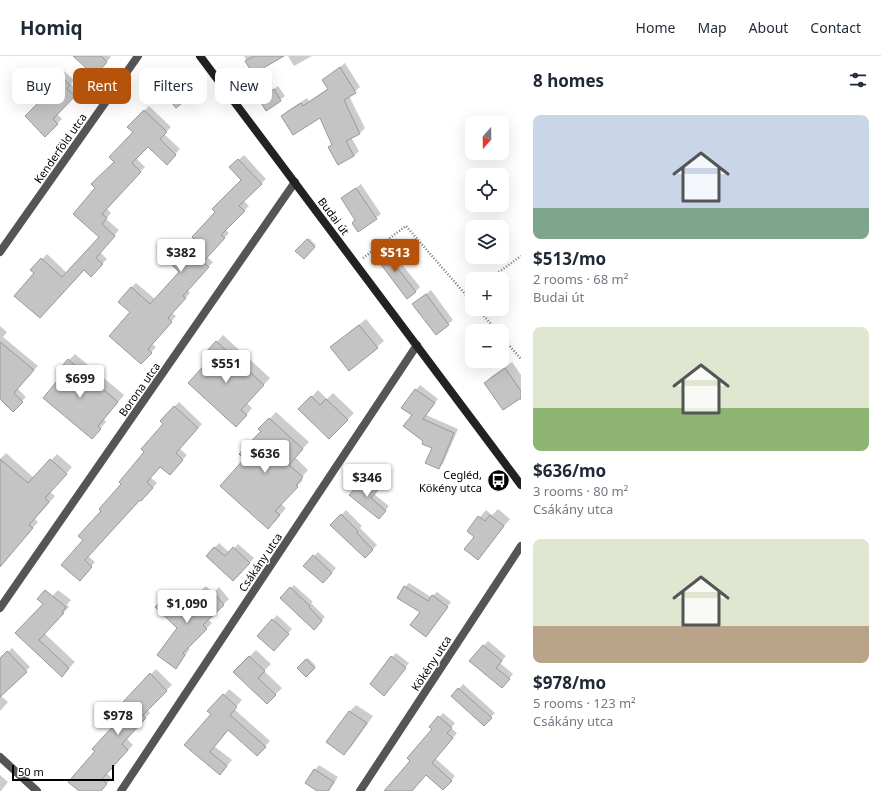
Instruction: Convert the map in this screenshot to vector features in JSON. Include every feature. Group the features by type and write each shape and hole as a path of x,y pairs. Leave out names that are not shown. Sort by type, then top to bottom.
{"street":[{"name":"Kenderföld utca","path":"0,252 138,56"},
{"name":"Budai út","path":"200,56 521,485"},
{"name":"Borona utca","path":"0,608 295,182"},
{"name":"Csákány utca","path":"121,791 417,345"},
{"name":"Kökény utca","path":"360,791 521,546"},
{"path":"0,757 37,791"}],"path":[{"path":"356,264 406,226 465,294"},
{"path":"499,272 521,256"},
{"path":"484,316 491,324"},
{"path":"509,345 521,359"}],"building":[{"path":"73,56 101,56 107,62 102,68 86,68"},
{"path":"254,56 284,56 263,68 249,68 245,61"},
{"path":"340,67 356,93 344,100 360,134 346,141 354,156 338,165 328,147 332,145 320,118 293,135 281,116 301,103 303,106 328,89 322,80"},
{"path":"65,80 70,85 67,89 73,94 73,98 53,119 58,124 45,137 25,116 37,104 65,104"},
{"path":"274,89 281,101 266,111 262,104 272,104 272,90"},
{"path":"173,104 181,104 176,108"},
{"path":"144,110 167,132 160,139 176,155 167,165 148,147 132,163 141,172 102,214 107,218 102,224 115,236 96,258 103,264 91,277 84,270 40,318 14,296 34,273 30,270 41,258 62,277 99,237 73,214 95,188 91,184 114,162 109,157 133,132 127,127"},
{"path":"238,159 262,184 239,206 245,211 221,235 225,238 203,262 209,267 183,296 186,298 168,318 172,322 148,349 152,353 141,364 109,336 130,312 118,302 131,287 150,304 179,272 171,264 194,239 192,237 215,212 212,209 241,180 229,167"},
{"path":"356,188 377,219 358,232 352,223 355,220 341,198"},
{"path":"307,239 315,247 304,259 295,251"},
{"path":"382,248 416,292 407,299 373,254"},
{"path":"426,294 449,325 436,335 412,304"},
{"path":"359,325 378,348 349,371 330,347"},
{"path":"216,341 264,385 241,410 247,415 236,427 188,383 211,358 205,353"},
{"path":"0,342 34,370 14,393 23,402 13,412 0,399"},
{"path":"68,359 118,402 98,426 101,429 92,439 43,398 62,375 58,371"},
{"path":"505,368 521,391 521,398 503,410 484,383"},
{"path":"415,389 435,403 423,419 454,433 439,469 425,463 432,448 422,444 423,441 403,426 412,415 401,408"},
{"path":"311,396 320,405 326,399 348,420 329,439 298,409"},
{"path":"174,406 198,428 176,453 183,460 170,475 160,467 147,482 153,488 141,501 140,500 85,560 92,567 80,581 61,565 83,540 78,536 101,511 99,509 121,484 119,482 144,452 141,449 163,424 160,421"},
{"path":"269,418 303,449 289,465 303,477 296,485 298,487 275,511 280,515 268,529 220,486 244,459 239,454 261,431 258,429"},
{"path":"0,459 28,483 50,459 67,474 45,498 49,502 29,525 33,528 0,567"},
{"path":"364,478 378,490 371,498 386,511 379,519 349,495"},
{"path":"341,514 358,531 357,533 373,550 365,558 330,525"},
{"path":"490,515 504,526 478,560 464,549 474,537 467,531 478,516 485,521"},
{"path":"214,547 225,556 233,547 250,563 233,581 206,556"},
{"path":"313,555 332,573 323,583 303,566"},
{"path":"404,586 428,601 432,595 448,607 426,637 410,625 420,612 397,598"},
{"path":"290,587 310,606 309,607 322,621 314,630 280,598"},
{"path":"45,590 66,607 62,612 64,613 39,640 69,668 62,677 15,633 43,604 37,599"},
{"path":"200,590 207,598 213,592 224,605 203,625 207,629 183,653 185,655 176,669 157,655 177,628 155,607 165,597 178,609"},
{"path":"272,619 289,634 274,651 257,636"},
{"path":"483,645 502,661 496,668 510,679 502,688 469,661"},
{"path":"7,651 27,672 0,697 0,658"},
{"path":"249,656 265,671 258,678 276,695 267,704 233,672"},
{"path":"391,656 406,668 384,696 370,684"},
{"path":"306,659 315,668 306,677 297,668"},
{"path":"150,673 167,691 143,715 146,718 122,744 128,750 102,779 107,784 101,791 79,791 68,782 95,751 92,749 115,724 108,718"},
{"path":"458,688 492,718 484,726 451,696"},
{"path":"223,694 237,707 230,715 266,747 257,756 228,730 210,752 227,766 220,775 184,745 211,714 207,711"},
{"path":"349,711 367,723 344,755 326,742"},
{"path":"438,716 452,728 447,733 453,738 432,763 452,781 443,790 426,775 412,791 384,791 410,761 407,758 432,729 429,727"},
{"path":"314,769 334,782 328,791 317,791 305,783"}],"place":[{"name":"Cegléd, Kökény utca","path":"498,480"}]}
